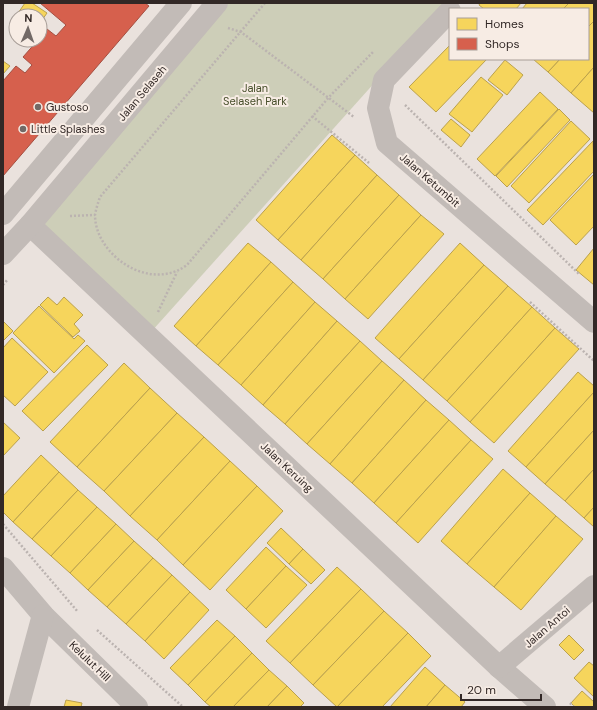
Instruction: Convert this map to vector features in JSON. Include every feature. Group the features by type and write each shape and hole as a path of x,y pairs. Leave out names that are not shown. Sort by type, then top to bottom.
{"street":[{"path":"3,214 181,3"},
{"path":"185,3 210,11"},
{"name":"Jalan Selaseh","path":"3,254 30,225 210,11"},
{"path":"387,143 378,108 384,80 449,12"},
{"name":"Jalan Ketumbit","path":"387,143 594,322"},
{"name":"Jalan Keruing","path":"30,225 499,667 545,707"},
{"name":"Kelulut Hill","path":"3,568 43,615 137,707"},
{"name":"Jalan Antoi","path":"499,667 594,586"},
{"path":"18,707 43,615"}],"path":[{"path":"265,3 100,197 95,215 101,237 108,250 120,261 135,269 150,274 164,275 177,272 191,261 329,97 378,47"},
{"path":"210,11 329,97 387,143"},
{"path":"399,100 582,277"},
{"path":"69,216 95,215"},
{"path":"157,314 177,272"},
{"path":"3,524 82,617"},
{"path":"94,628 183,707"}],"green space":[{"name":"Jalan Selaseh Park","path":"226,3 446,3 151,332 39,226"}],"building: Homes":[{"path":"25,3 32,3 40,8 22,8"},
{"path":"480,3 521,3 517,8 483,8 479,5"},
{"path":"527,3 569,3 564,8 523,8"},
{"path":"569,3 594,3 594,21 589,26 589,8 564,8"},
{"path":"594,21 594,67 571,93 548,72 559,60 589,60 589,26"},
{"path":"449,46 449,60 486,60 436,112 409,87"},
{"path":"505,60 523,75 507,95 488,80"},
{"path":"534,60 559,60 548,72"},
{"path":"3,61 10,66 3,74"},
{"path":"594,67 594,113 571,93"},
{"path":"481,77 503,95 472,132 449,114"},
{"path":"540,92 558,109 495,176 477,159"},
{"path":"559,109 570,120 507,187 496,176"},
{"path":"451,119 470,135 461,147 441,130"},
{"path":"571,121 590,139 529,203 511,186"},
{"path":"332,135 355,155 278,240 256,220"},
{"path":"593,141 594,171 543,225 527,210"},
{"path":"355,155 377,175 301,260 278,240"},
{"path":"594,174 594,226 576,245 550,220"},
{"path":"377,175 399,195 323,279 301,260"},
{"path":"399,195 421,215 345,299 323,279"},
{"path":"421,215 444,234 368,319 345,299"},
{"path":"248,243 271,262 196,346 174,326"},
{"path":"460,243 484,265 399,359 375,338"},
{"path":"594,248 594,285 576,270"},
{"path":"271,262 293,282 218,365 196,346"},
{"path":"484,265 508,286 423,380 399,359"},
{"path":"293,282 315,302 241,385 218,365"},
{"path":"508,286 532,307 447,401 423,380"},
{"path":"48,297 57,305 64,297 83,315 74,324 80,331 73,337 40,305"},
{"path":"315,302 337,321 263,405 241,385"},
{"path":"39,306 74,339 78,335 85,341 54,373 13,333"},
{"path":"532,307 555,328 470,422 447,401"},
{"path":"3,321 13,331 3,341"},
{"path":"337,321 360,341 285,424 263,405"},
{"path":"555,328 579,349 494,443 470,422"},
{"path":"12,338 48,372 15,406 3,395 3,348"},
{"path":"360,341 382,361 307,444 285,424"},
{"path":"87,345 108,365 43,431 22,411"},
{"path":"382,361 404,380 330,464 307,444"},
{"path":"124,363 150,388 77,467 50,442"},
{"path":"578,372 594,386 594,392 526,467 508,451"},
{"path":"404,380 426,400 352,483 330,464"},
{"path":"150,388 177,413 104,491 77,467"},
{"path":"594,392 594,430 545,484 526,467"},
{"path":"426,400 449,420 374,503 352,483"},
{"path":"177,413 204,437 130,516 104,491"},
{"path":"449,420 471,440 396,523 374,503"},
{"path":"3,422 20,438 3,456"},
{"path":"594,430 594,469 565,501 545,484"},
{"path":"204,437 230,461 157,540 130,516"},
{"path":"471,440 493,459 418,543 396,523"},
{"path":"41,455 59,472 13,522 3,512 3,496"},
{"path":"230,461 257,486 183,565 157,540"},
{"path":"503,469 530,493 467,564 441,541"},
{"path":"594,469 594,507 584,518 565,501"},
{"path":"59,472 78,490 32,539 13,522"},
{"path":"257,486 283,511 210,590 183,565"},
{"path":"78,490 97,507 51,556 32,539"},
{"path":"530,493 556,516 494,587 467,564"},
{"path":"97,507 116,524 70,573 51,556"},
{"path":"594,507 594,527 584,518"},
{"path":"556,516 583,539 521,610 494,587"},
{"path":"116,524 134,541 88,590 70,573"},
{"path":"281,528 303,549 289,564 267,543"},
{"path":"134,541 153,558 107,607 88,590"},
{"path":"266,547 286,566 246,609 226,590"},
{"path":"303,549 325,570 311,584 289,564"},
{"path":"153,558 172,575 126,624 107,607"},
{"path":"286,566 307,585 266,628 246,609"},
{"path":"337,567 361,589 290,663 266,641"},
{"path":"172,575 190,592 145,641 126,624"},
{"path":"361,589 384,611 313,685 290,663"},
{"path":"190,592 209,610 164,659 145,641"},
{"path":"384,611 408,633 337,707 313,685"},
{"path":"217,620 235,636 188,685 170,668"},
{"path":"408,633 431,656 382,707 337,707"},
{"path":"569,635 584,650 574,660 559,645"},
{"path":"235,636 252,653 205,702 188,685"},
{"path":"252,653 269,670 233,707 211,707 205,702"},
{"path":"589,662 594,666 594,697 574,678"},
{"path":"425,667 445,685 426,707 390,707"},
{"path":"269,670 287,686 267,707 233,707"},
{"path":"445,685 465,702 461,707 426,707"},
{"path":"287,686 304,703 300,707 267,707"},
{"path":"582,691 594,702 594,707 575,707 571,703"},
{"path":"66,700 82,703 81,707 64,707"}],"building: Shops":[{"path":"40,3 145,3 149,6 3,176 3,81 16,66 25,73 32,65 23,57 31,48 48,48 48,30 56,36 66,25 48,10 48,8"}],"place":[{"name":"Gustoso","path":"38,107"},
{"name":"Little Splashes","path":"23,129"}]}
